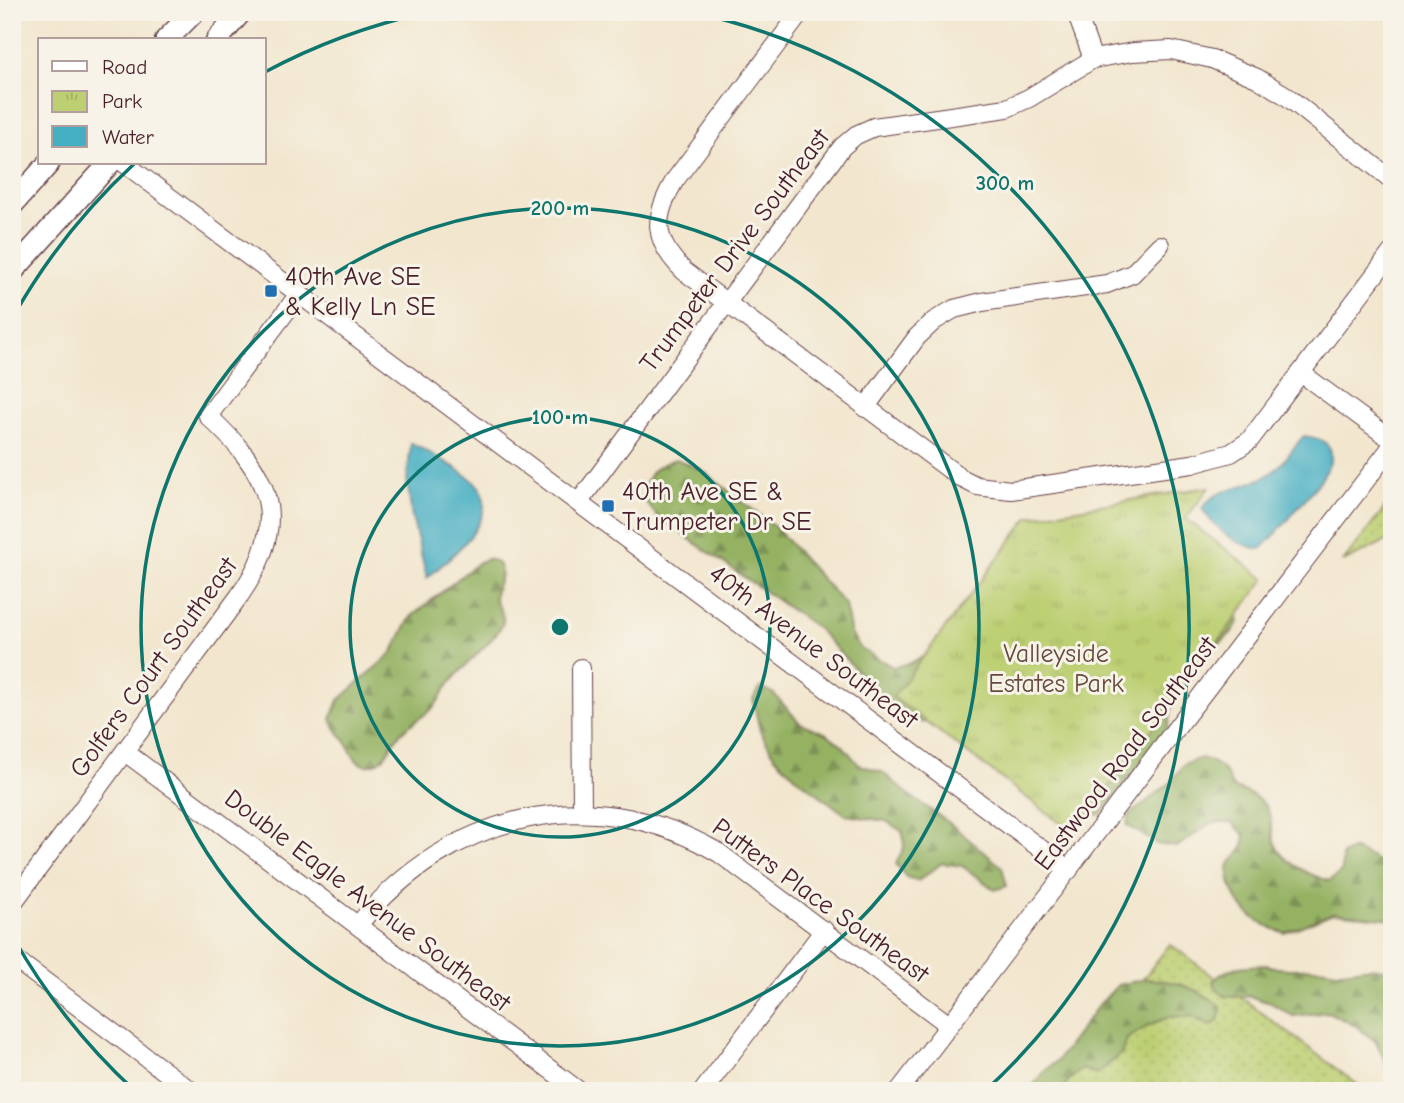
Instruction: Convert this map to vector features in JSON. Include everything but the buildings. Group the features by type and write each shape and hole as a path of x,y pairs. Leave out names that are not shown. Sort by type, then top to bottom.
{"main road":[{"path":"168,38 194,12"},
{"path":"219,38 242,12"},
{"path":"12,205 48,164"},
{"path":"12,272 109,164"}],"street":[{"path":"802,12 675,180 662,203 658,224 662,241 669,256 684,271 865,408 976,486 1011,490 1192,464 1231,453 1249,441 1392,251"},
{"path":"1076,12 1093,59"},
{"name":"Trumpeter Drive Southeast","path":"579,502 842,147 856,135 874,127 1007,108 1029,98 1093,59 1133,52 1171,50 1191,53 1231,66 1285,95 1392,180"},
{"name":"40th Avenue Southeast","path":"125,164 1069,870"},
{"path":"865,408 917,337 934,321 954,309 982,302 1107,284 1132,274 1160,245"},
{"name":"Golfers Court Southeast","path":"12,904 240,595 264,551 268,516 260,477 242,449 208,416 299,294"},
{"path":"1301,373 1392,440"},
{"name":"Eastwood Road Southeast","path":"899,1091 1392,446"},
{"path":"581,668 582,813"},
{"name":"Double Eagle Avenue Southeast","path":"125,752 579,1091"},
{"name":"Putters Place Southeast","path":"358,925 408,874 455,843 479,832 530,819 582,813 638,820 693,839 738,867 949,1025"},
{"path":"704,1091 824,930"},
{"path":"12,957 191,1091"}],"green space":[{"path":"676,459 702,470 776,528 845,605 851,634 861,649 893,667 908,664 943,647 1235,611 1239,621 1231,633 1190,671 1174,692 1167,731 1101,814 1077,817 941,725 914,721 893,710 817,628 658,517 643,499 646,483 648,477 661,465"},
{"name":"Valleyside Estates Park","path":"1209,487 1186,519 1265,579 1074,833 893,697 1029,517"},
{"path":"1392,499 1392,538 1343,562"},
{"path":"487,559 497,563 501,571 495,598 503,618 500,628 452,680 434,707 399,735 380,761 370,765 360,763 331,719 339,700 392,653 411,617 479,562"},
{"path":"761,687 774,694 800,723 827,734 843,746 859,765 882,772 948,822 1002,867 1007,886 995,890 962,866 942,863 918,881 906,877 896,864 904,848 903,832 886,821 846,815 796,777 775,757 760,731 753,699"},
{"path":"1201,758 1221,768 1232,787 1263,803 1269,814 1277,847 1288,861 1296,866 1330,881 1342,871 1342,855 1353,849 1373,858 1392,873 1392,919 1333,913 1285,933 1253,917 1244,909 1233,891 1228,866 1243,848 1245,835 1231,822 1211,823 1177,847 1157,844 1127,825 1130,814 1170,783 1184,764"},
{"path":"1170,944 1366,1091 1057,1091"},
{"path":"1266,965 1284,969 1318,968 1338,971 1378,968 1392,973 1392,1083 1385,1060 1375,1041 1356,1026 1328,1012 1293,1016 1271,1003 1248,996 1227,997 1218,991 1213,981 1231,969"},
{"path":"1146,979 1177,983 1203,994 1221,1007 1218,1021 1211,1026 1190,1016 1169,1017 1149,1025 1127,1039 1121,1054 1097,1074 1082,1069 1068,1081 1062,1091 1029,1091 1044,1071 1057,1061 1098,1006 1118,985"}],"water":[{"path":"1304,436 1320,440 1328,446 1331,455 1329,464 1317,485 1277,533 1261,549 1243,544 1219,529 1202,508 1209,500 1227,490 1257,481 1275,470"},
{"path":"411,443 474,481 484,500 478,525 469,538 427,578 412,517 407,480"}],"waterway":[{"path":"1383,12 1392,19"}],"place":[{"name":"40th Ave SE & Kelly Ln SE","path":"271,291"},
{"name":"40th Ave SE & Trumpeter Dr SE","path":"608,506"}]}
